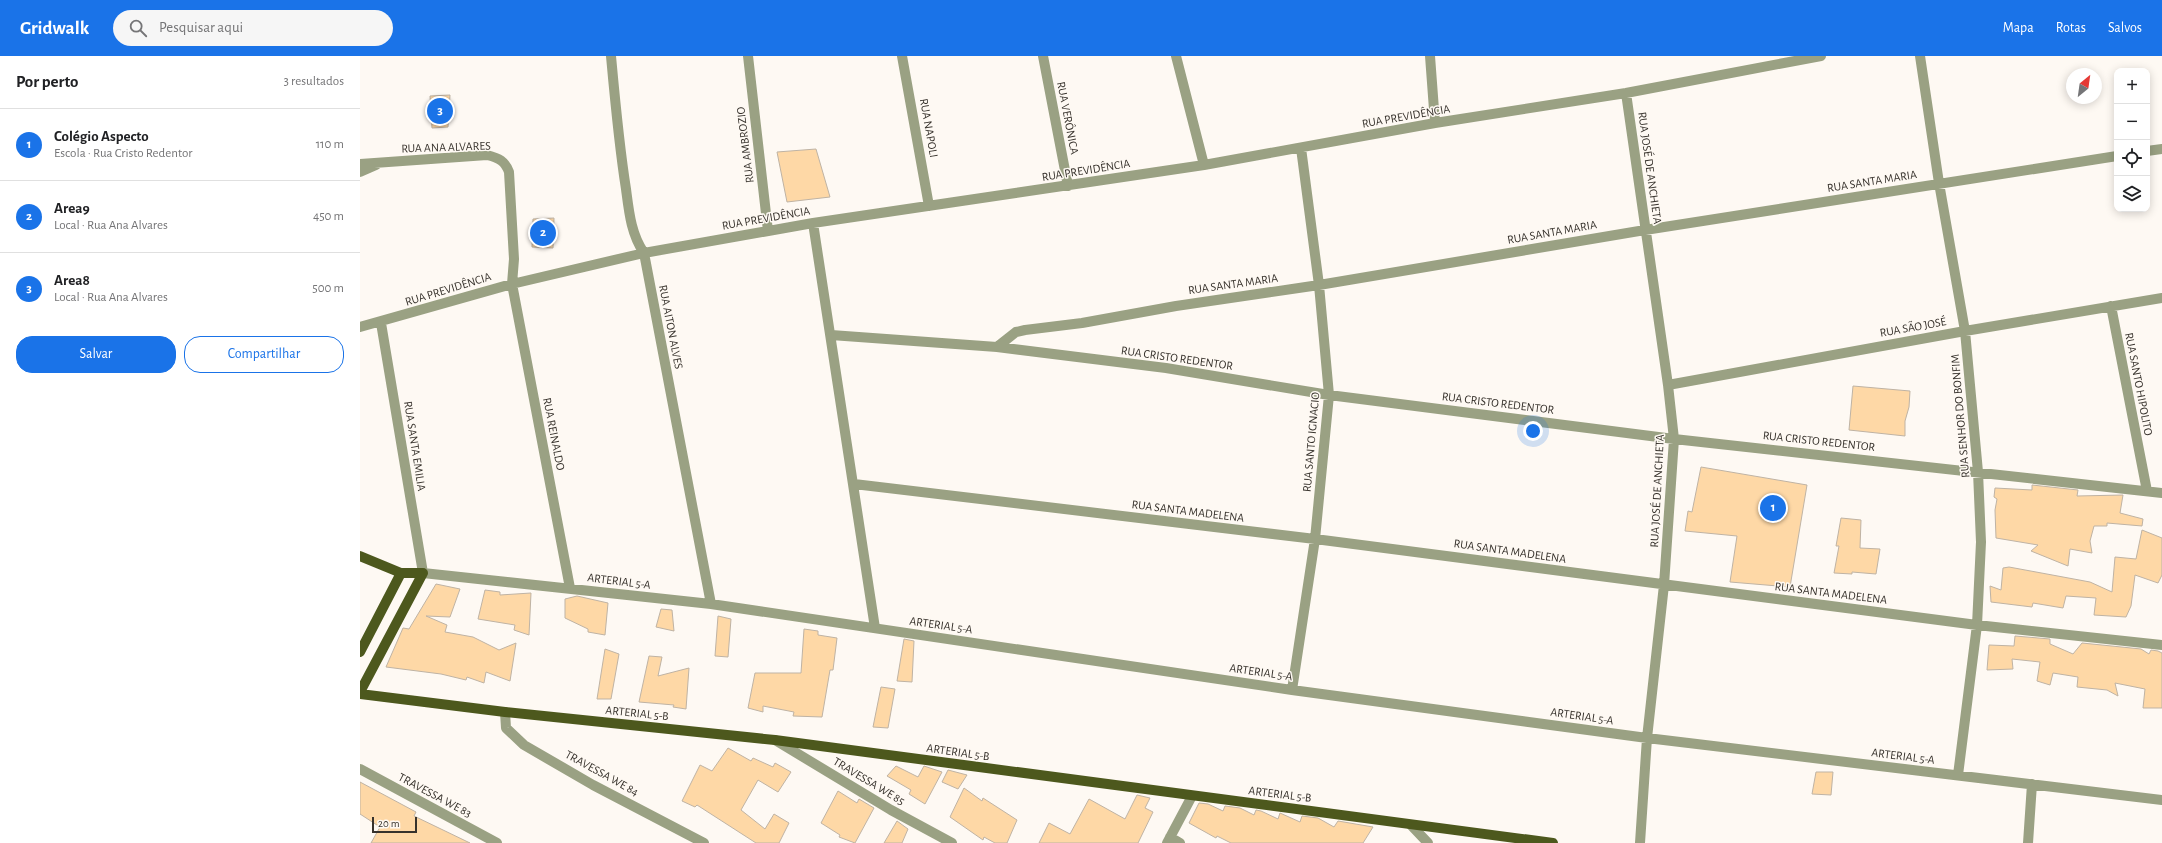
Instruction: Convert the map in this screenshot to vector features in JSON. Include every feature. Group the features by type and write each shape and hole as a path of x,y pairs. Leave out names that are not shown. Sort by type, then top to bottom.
{"main road":[{"name":"ARTERIAL 5-A","path":"360,556 401,573 422,573"},
{"path":"360,652 401,573"},
{"path":"360,693 422,573"},
{"name":"ARTERIAL 5-B","path":"360,693 505,712 774,740 1553,843"}],"street":[{"name":"RUA AITON ALVES","path":"611,56 623,171 631,224 638,244 644,253 711,604"},
{"name":"RUA AMBROZIO","path":"748,56 768,231"},
{"name":"RUA NAPOLI","path":"902,56 929,206"},
{"name":"RUA VERÔNICA","path":"1043,56 1068,186"},
{"path":"1176,56 1204,165"},
{"path":"1430,56 1435,123"},
{"name":"RUA PREVIDÊNCIA","path":"360,327 381,323 512,284 644,253 768,231 1204,165 1435,123 1626,93 1821,56"},
{"name":"RUA SENHOR DO BONFIM","path":"1920,56 1938,183 1965,331 1978,472 1981,542 1977,624 1958,776"},
{"name":"RUA JOSÉ DE ANCHIETA","path":"1626,93 1668,385 1674,439 1664,586 1647,738 1640,843"},
{"name":"RUA SANTO IGNACIO","path":"1292,690 1315,539 1329,395 1319,285 1301,148"},
{"path":"2150,151 2162,149"},
{"name":"RUA ANA ALVARES","path":"360,164 487,155 497,157 503,161 509,172 514,259 512,284"},
{"name":"RUA SANTA MARIA","path":"997,347 1016,332 1025,330 1082,323 1176,306 1319,285 1645,230 2114,156"},
{"path":"360,172 381,163"},
{"path":"813,224 875,628"},
{"name":"RUA REINALDO","path":"512,284 570,588"},
{"name":"RUA SÃO JOSÉ","path":"1668,385 1965,331 2162,298"},
{"name":"RUA SANTO HIPOLITO","path":"2111,306 2147,490"},
{"name":"RUA SANTA EMILIA","path":"381,323 422,573"},
{"name":"RUA CRISTO REDENTOR","path":"831,335 997,347 1166,368 1329,395 1674,439 2147,490 2162,493"},
{"name":"RUA SANTA MADELENA","path":"854,484 1315,539 1664,586 2162,645"},
{"name":"ARTERIAL 5-A","path":"422,573 711,604 1292,690 1647,738 2162,800"},
{"name":"TRAVESSA WE 84","path":"505,712 506,728 524,745 593,785 704,843"},
{"name":"TRAVESSA WE 85","path":"774,740 891,810 952,843"},
{"name":"TRAVESSA WE 83","path":"360,769 497,843"},
{"path":"2028,843 2032,784"},
{"path":"1180,843 1168,840 1192,796"},
{"path":"1411,825 1428,843"}],"building":[{"path":"450,95 448,127 432,128 430,96"},
{"path":"816,149 830,197 787,202 777,152"},
{"path":"554,218 553,248 532,247 533,219"},
{"path":"1853,386 1910,391 1909,407 1905,421 1905,436 1849,430"},
{"path":"1701,467 1807,485 1790,587 1730,582 1737,536 1685,531 1688,511 1692,512"},
{"path":"2032,485 2078,490 2077,496 2123,495 2120,513 2143,519 2142,526 2107,523 2107,526 2094,526 2090,541 2092,553 2070,549 2068,566 2031,551 2038,545 1996,538 1995,510 1997,499 1994,497 1995,488 2032,490"},
{"path":"1841,518 1861,520 1860,548 1880,549 1876,574 1852,572 1852,574 1834,573 1839,546 1836,546"},
{"path":"2142,530 2162,538 2162,575 2158,583 2135,575 2131,606 2126,617 2094,615 2096,598 2066,596 2063,608 2033,603 2032,607 1991,602 1990,586 2001,590 2003,568 2009,567 2090,582 2112,592 2115,557 2136,559"},
{"path":"436,584 460,589 450,617 426,616 447,625 445,632 473,637 499,650 516,643 510,681 486,672 484,683 467,677 466,680 441,674 386,667 403,628 409,629"},
{"path":"485,590 500,592 500,595 531,593 529,635 514,630 515,625 478,619"},
{"path":"577,596 608,603 605,635 588,632 588,629 565,618 565,599"},
{"path":"661,609 672,610 674,631 656,627"},
{"path":"718,616 731,619 728,657 715,656"},
{"path":"804,629 818,631 818,635 837,638 833,670 830,670 822,717 793,716 794,712 763,706 763,712 748,708 755,673 801,673"},
{"path":"2015,636 2050,639 2050,644 2073,654 2082,643 2141,649 2149,654 2151,650 2158,651 2162,653 2162,708 2143,708 2145,689 2115,683 2118,696 2107,690 2077,687 2078,677 2053,673 2050,685 2037,681 2040,662 2012,659 2013,669 1987,670 1989,645 2014,646"},
{"path":"904,639 914,641 912,682 897,681"},
{"path":"605,649 619,654 611,699 597,699"},
{"path":"649,656 662,657 658,676 689,668 686,709 673,707 674,705 639,702"},
{"path":"881,687 895,689 888,728 873,727"},
{"path":"728,748 751,761 753,758 773,767 775,763 791,772 778,792 758,780 741,810 765,829 774,814 789,823 779,843 756,843 697,805 695,807 682,801 700,765 712,771"},
{"path":"896,766 918,777 924,766 942,772 925,804 909,794 911,790 887,776"},
{"path":"948,770 967,775 958,789 942,782"},
{"path":"1816,772 1833,772 1831,795 1812,794"},
{"path":"360,782 416,812 414,816 470,843 371,843 380,827 360,814"},
{"path":"964,788 982,801 983,798 1017,820 1007,843 995,843 984,837 983,840 950,817"},
{"path":"838,791 857,803 859,799 874,808 855,843 839,837 840,835 821,823"},
{"path":"1137,795 1150,798 1145,808 1153,812 1138,843 1039,843 1049,823 1070,834 1089,799 1125,819"},
{"path":"1199,803 1208,804 1223,811 1225,806 1240,808 1254,815 1256,810 1261,811 1278,819 1280,813 1300,822 1302,816 1318,818 1334,827 1338,821 1373,827 1363,843 1231,843 1217,836 1216,838 1189,823"},
{"path":"897,821 908,829 902,843 884,843"}],"place":[{"name":"Area8","path":"440,111"},
{"name":"Area9","path":"543,233"},
{"name":"Colégio Aspecto","path":"1773,508"}]}
